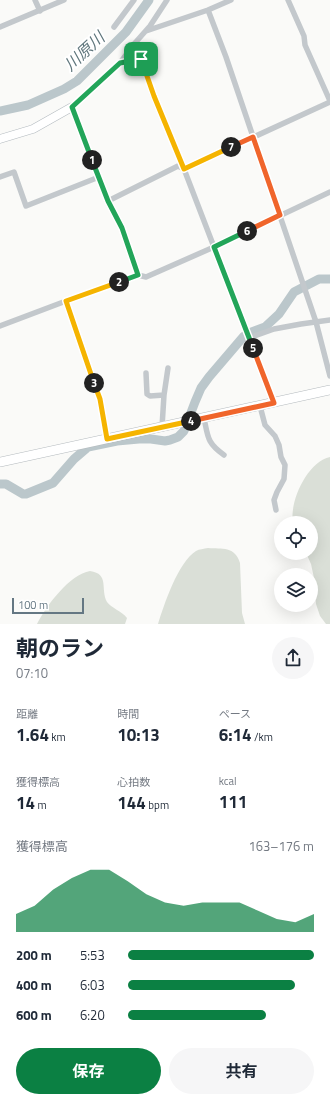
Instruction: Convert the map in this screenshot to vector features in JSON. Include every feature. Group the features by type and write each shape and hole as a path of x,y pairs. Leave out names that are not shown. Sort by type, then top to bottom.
{"main road":[{"path":"0,462 330,390"}],"street":[{"path":"35,0 40,11"},
{"path":"0,27 64,0"},
{"path":"114,27 134,0"},
{"path":"0,138 33,129 72,107 120,63 158,15 167,0"},
{"path":"146,31 208,10 231,0"},
{"path":"184,169 330,101 305,45 304,36 288,0"},
{"path":"208,10 226,57 304,286 316,322 330,376"},
{"path":"135,43 154,96 184,169 274,403"},
{"path":"120,63 141,59"},
{"path":"72,107 108,201 122,228 138,275"},
{"path":"108,201 178,166 184,169"},
{"path":"0,177 14,172 26,206 99,177"},
{"path":"0,326 138,275 146,277 214,247 330,192"},
{"path":"66,301 100,399 107,439"},
{"path":"249,338 274,330 330,320"},
{"path":"162,427 168,368"},
{"path":"146,373 147,394 150,396 164,396"},
{"path":"260,406 265,425 275,436 285,465 284,478 274,500 276,510"},
{"path":"204,418 209,440 214,448 224,455"}],"shaded area":[{"path":"330,457 330,624 326,624 320,616 318,610 318,568 312,568 309,560 318,560 318,516 292,516 292,514 301,484 314,466 322,460"},
{"path":"208,548 231,551 238,558 240,563 242,613 245,624 158,624 172,584 183,564 196,551"},
{"path":"90,571 100,575 107,602 127,618 125,624 37,624 52,600 67,584 82,573"}],"waterway":[{"name":"川原川","path":"0,111 28,105 64,89 77,81 126,32 149,0"},
{"path":"0,484 6,484 23,494 26,494 53,483 74,459 88,447 117,441 139,439 165,441 178,437 184,431 201,388 244,336 265,327 279,314 294,292 319,279 330,279"}],"route":[{"path":"141,59 154,96 184,169 253,137 280,215 214,247 274,403 107,439 100,399 66,301 138,275 122,228 108,201 72,107 120,63 141,59"}]}
